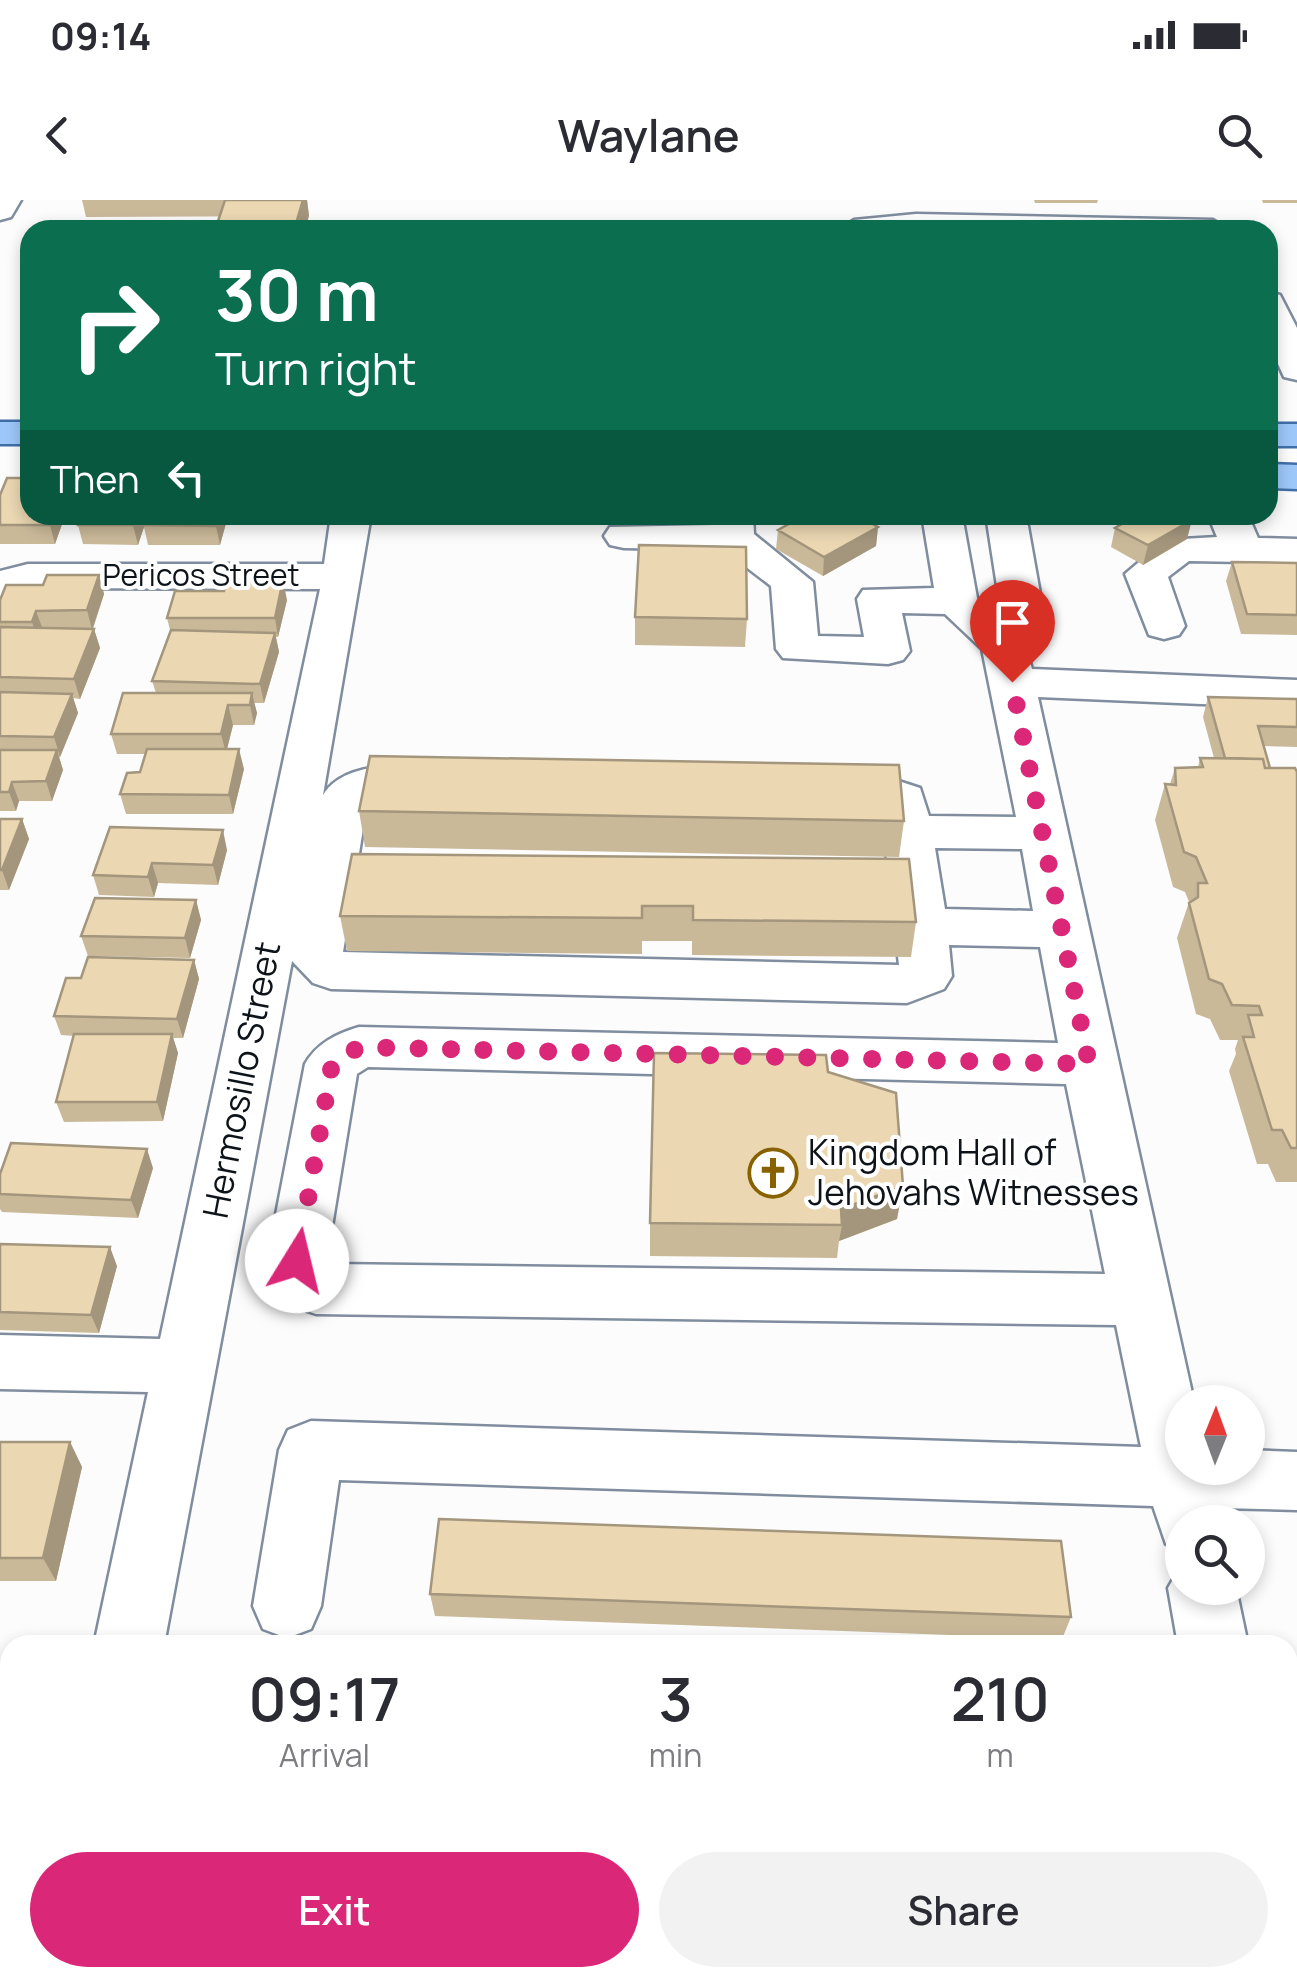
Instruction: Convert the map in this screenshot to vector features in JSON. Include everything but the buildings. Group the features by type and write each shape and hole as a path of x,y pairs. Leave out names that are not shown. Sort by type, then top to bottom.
{"street":[{"path":"0,210 6,200"},
{"path":"915,218 959,220"},
{"path":"1278,326 1297,371"},
{"name":"Hermosillo Street","path":"131,1635 343,577 350,525"},
{"path":"944,525 957,602 1008,664 1297,694"},
{"path":"1008,525 1020,599 1008,664 1089,1064 1185,1500"},
{"path":"624,536 734,526 792,582 798,649 888,651 878,598 957,602"},
{"path":"1164,626 1146,574 1178,549 1235,532 1297,551"},
{"name":"Pericos Street","path":"0,584 28,576 343,577"},
{"path":"479,785 360,784 344,799 315,957 330,970 907,984 926,976 903,799 877,789 777,788"},
{"path":"908,832 1043,833"},
{"path":"922,926 1062,930"},
{"path":"1089,1064 359,1047 332,1064 297,1261 316,1289 1139,1300"},
{"path":"0,1362 185,1366"},
{"path":"287,1606 312,1450 1185,1500 1297,1482"},
{"path":"1205,1605 1211,1635"}],"place":[{"name":"Kingdom Hall of Jehovahs Witnesses","path":"773,1173"}],"route":[{"path":"297,1261 332,1064 359,1047 1089,1064 1012,682"}]}
